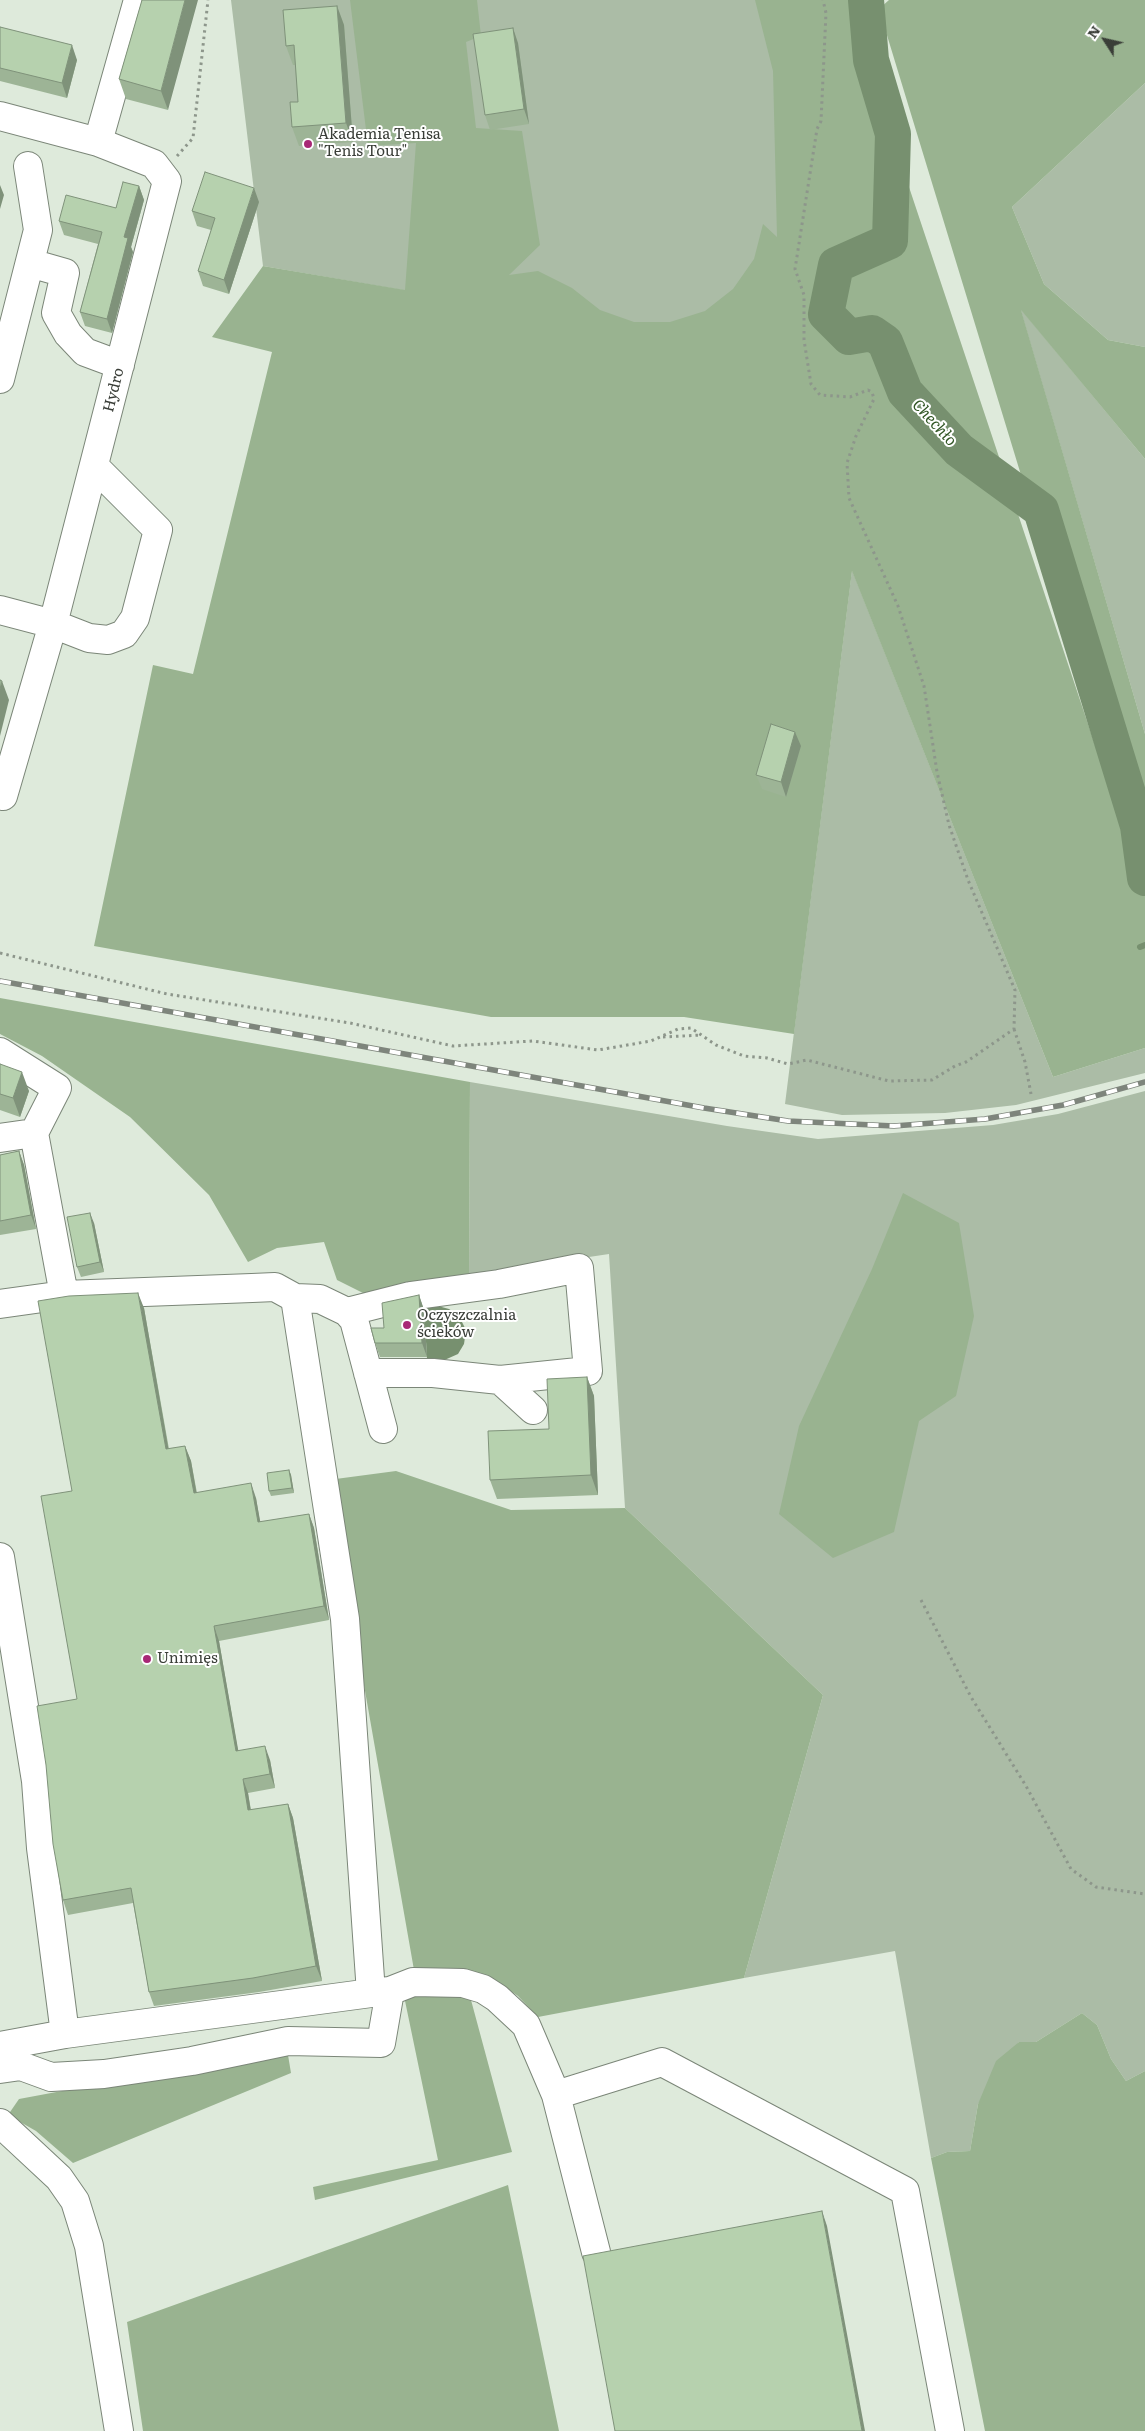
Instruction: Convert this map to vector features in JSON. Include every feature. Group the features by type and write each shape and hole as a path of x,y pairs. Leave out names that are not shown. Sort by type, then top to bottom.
{"street":[{"path":"98,142 138,0"},
{"path":"0,116 98,142 154,164 161,173"},
{"path":"0,379 38,230 28,166"},
{"name":"Hydro","path":"0,795 3,796 53,624 95,467 167,181 161,173"},
{"path":"30,263 66,272 56,313 68,334 85,352 120,365"},
{"path":"0,610 53,624 89,638 108,640 124,634 135,618 158,530 95,467"},
{"path":"0,1052 57,1088 34,1133 64,1295"},
{"path":"0,1138 34,1133"},
{"path":"347,1312 410,1296 500,1284 580,1268 588,1371 500,1380 433,1373 368,1373"},
{"path":"0,1304 64,1295 275,1288 295,1298 320,1299 347,1312 354,1320 383,1429"},
{"path":"0,2069 21,2066 51,2076 104,2074 192,2061 288,2041 381,2043 380,1992 345,1619 295,1298"},
{"path":"500,1380 533,1410"},
{"path":"0,1557 36,1781 41,1848 65,2034"},
{"path":"0,2046 65,2034 380,1992 413,1982 463,1983 482,1989 497,1998 526,2025 556,2095 596,2252"},
{"path":"556,2095 662,2062 905,2191 950,2431"},
{"path":"0,2123 59,2178 75,2201 89,2246 119,2431"}],"path":[{"path":"161,173 193,138 208,0"},
{"path":"823,0 826,13 821,121 817,130 795,269 804,294 804,340 811,384 820,395 850,397 868,390 872,392 874,399 856,436 848,462 848,498 898,606 924,686 937,772 949,825 968,880 1015,990 1014,1029 1025,1062 1031,1094"},
{"path":"0,952 167,994 350,1023 453,1046 532,1041 598,1050 650,1041 678,1029 691,1028 716,1045 744,1056 768,1058 788,1064 807,1060 888,1081 932,1080 955,1066 966,1062 1014,1029"},
{"path":"660,1037 702,1035"},
{"path":"921,1600 971,1697 1026,1786 1070,1869 1096,1887 1145,1894"}],"shaded area":[{"path":"231,0 806,0 771,311 726,346 263,266"},
{"path":"350,0 477,0 481,36 466,42 476,128 522,131 540,245 509,275 538,271 572,288 600,310 634,322 670,322 705,311 733,289 754,259 763,224 777,237 773,71 755,0 850,0 856,28 1145,895 1145,1048 1053,1077 852,571 794,1034 684,1017 491,1017 94,946 153,665 193,674 272,352 212,337 263,266 405,290 416,143 368,146"},
{"path":"889,0 1145,0 1145,83 1012,207 1044,284 1108,340 1145,347 1145,459 1021,310 1145,734 1145,882 879,9"},
{"path":"1145,83 1145,347 1108,340 1044,284 1012,207"},
{"path":"1020,308 1145,459 1145,734"},
{"path":"852,570 1053,1077 1145,1048 1145,1073 1016,1105 945,1113 842,1115 785,1104"},
{"path":"0,998 470,1082 469,1275 369,1296 337,1280 324,1242 277,1248 248,1262 209,1195 130,1117 42,1056 0,1034"},
{"path":"470,1082 727,1126 818,1139 993,1125 1058,1114 1145,1091 1145,2071 1126,2081 1111,2059 1097,2025 1082,2013 1036,2042 1019,2042 978,2104 970,2151 947,2152 931,2158 895,1951 744,1978 823,1695 625,1508 609,1254 469,1275"},
{"path":"903,1193 959,1223 974,1316 956,1396 919,1421 894,1532 833,1558 779,1514 799,1426 872,1269"},
{"path":"438,1306 449,1309 459,1316 466,1330 464,1344 458,1354 440,1362 427,1359 424,1308"},
{"path":"396,1471 511,1510 625,1508 823,1695 744,1978 538,2017 518,1996 495,1980 477,1973 414,1970 328,1480"},
{"path":"455,1993 471,2000 512,2152 315,2200 313,2187 438,2160 404,1996"},
{"path":"1082,2013 1097,2025 1111,2059 1126,2081 1145,2071 1145,2431 985,2431 931,2158 947,2152 970,2151 978,2104 996,2061 1019,2042 1036,2042"},
{"path":"287,2049 291,2073 73,2163 36,2131 8,2115 19,2099"},
{"path":"508,2185 559,2431 143,2431 127,2322"}],"building":[{"path":"142,0 185,0 161,91 119,79"},
{"path":"337,6 346,123 292,127 290,102 298,102 294,45 286,46 283,10"},
{"path":"0,27 72,45 62,83 0,68"},
{"path":"513,28 524,109 485,115 473,34"},
{"path":"205,172 254,188 224,280 198,271 215,218 192,211"},
{"path":"123,182 139,186 124,237 128,238 107,319 80,312 102,232 59,221 66,195 116,208"},
{"path":"771,724 795,732 781,782 756,775"},
{"path":"0,1064 22,1072 13,1098 0,1094"},
{"path":"19,1151 31,1215 0,1221 0,1155"},
{"path":"90,1213 100,1262 77,1267 67,1217"},
{"name":"Unimięs","path":"138,1293 166,1449 185,1446 194,1493 251,1483 258,1522 309,1514 324,1606 214,1626 236,1751 265,1746 270,1774 243,1779 248,1810 288,1804 316,1966 253,1978 149,1992 131,1888 63,1900 53,1844 46,1765 37,1706 77,1699 41,1496 72,1491 38,1301 69,1296"},
{"path":"419,1295 422,1343 375,1343 371,1328 384,1328 382,1303"},
{"path":"587,1377 591,1475 490,1480 488,1431 549,1429 547,1379"},
{"path":"289,1470 292,1488 269,1491 267,1473"},
{"path":"822,2211 862,2431 615,2431 583,2256"}],"waterway":[{"name":"Chechło","path":"866,0 871,60 893,134 890,241 836,265 826,314 849,337 872,333 885,342 905,392 959,450 1041,510 1138,826 1145,878"},
{"path":"1140,947 1145,945"}],"railway":[{"path":"0,981 704,1108 788,1121 894,1126 985,1119 1063,1105 1145,1082"}],"place":[{"name":"Akademia Tenisa \"Tenis Tour\"","path":"308,144"},
{"name":"Oczyszczalnia ścieków","path":"407,1325"},
{"name":"Unimięs","path":"147,1659"}]}
